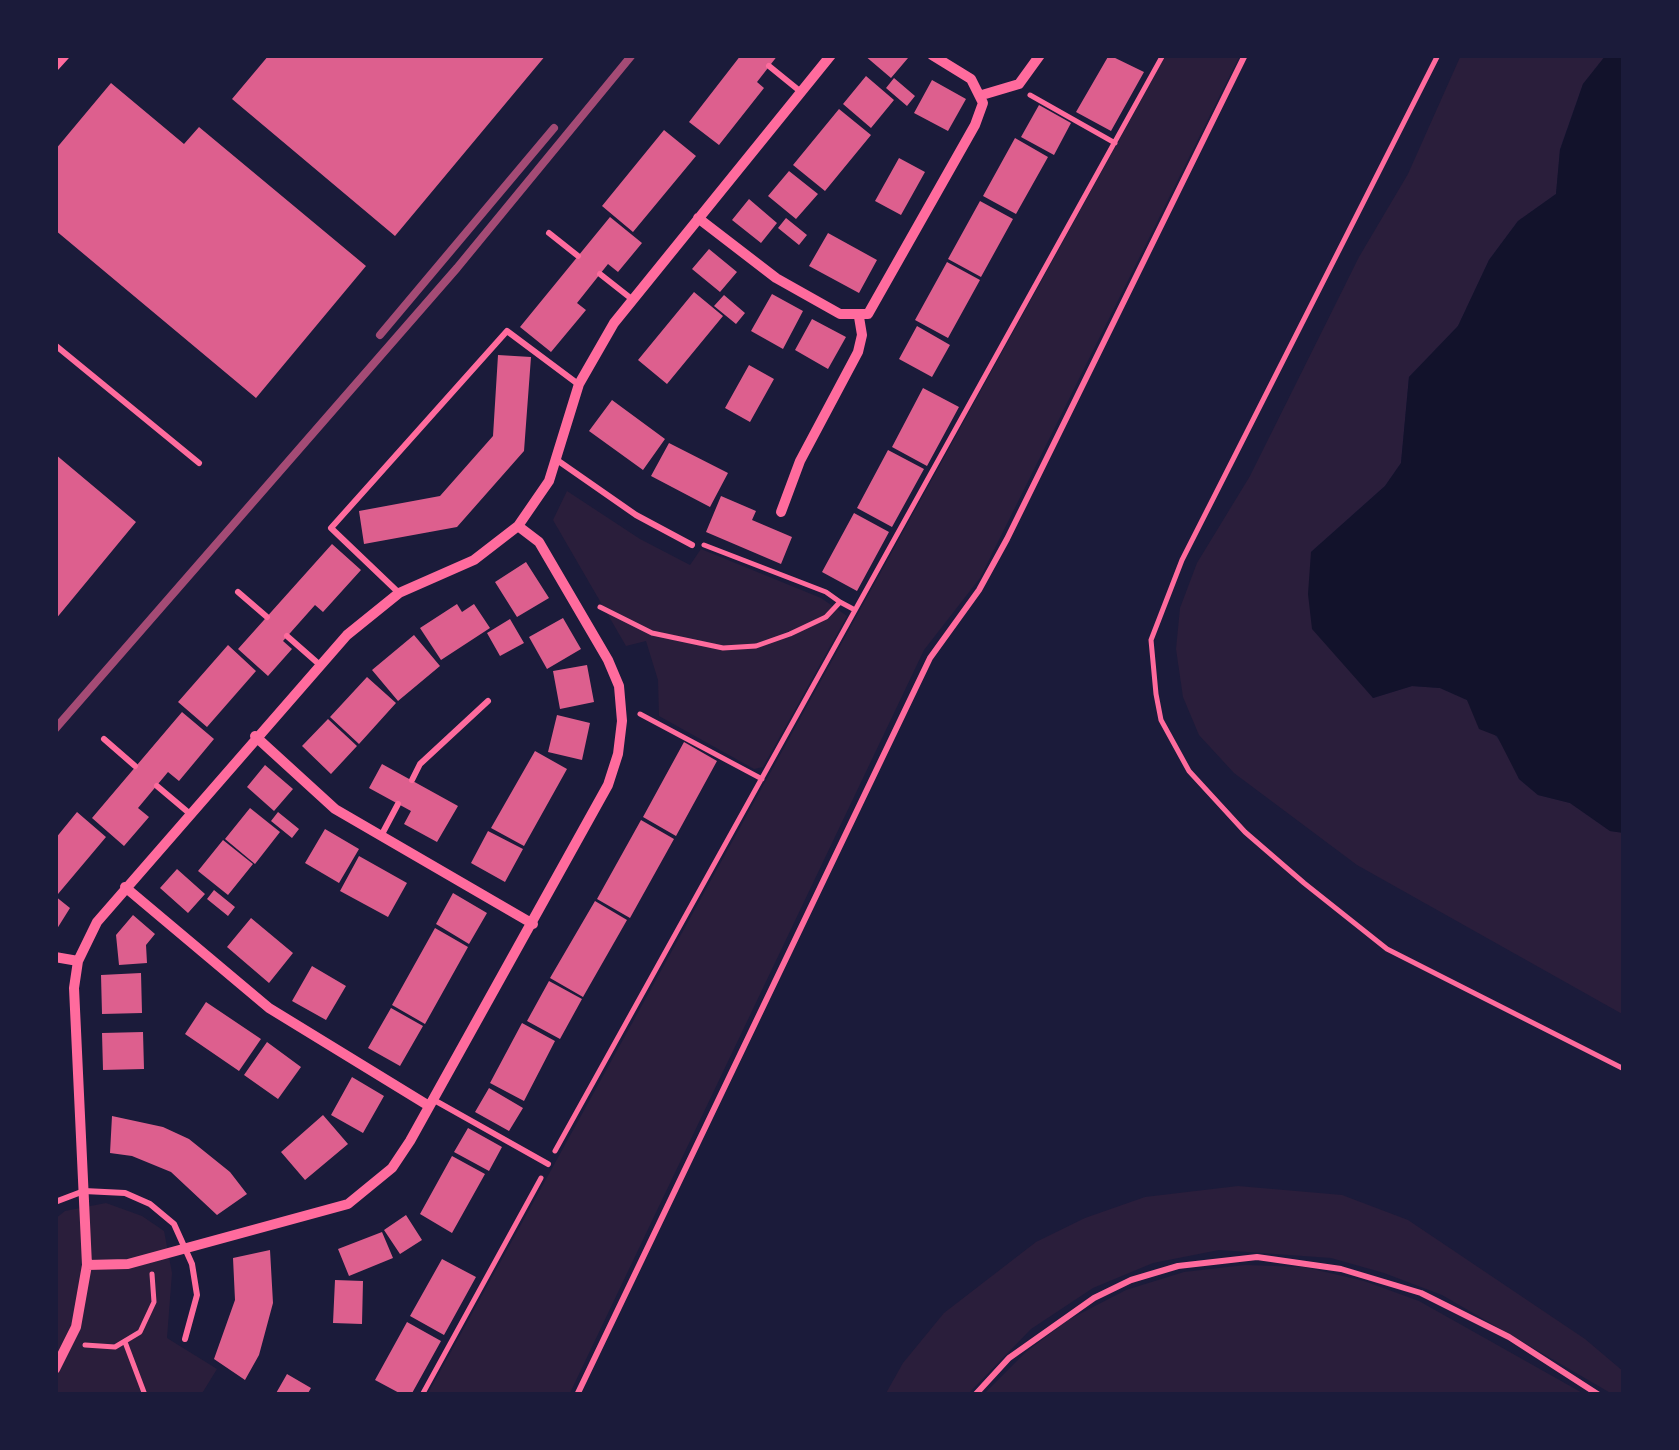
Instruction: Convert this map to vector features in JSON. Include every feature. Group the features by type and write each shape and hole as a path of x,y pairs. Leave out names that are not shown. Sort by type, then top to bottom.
{"street":[{"path":"55,66 65,55"},
{"path":"55,1369 76,1327 87,1265 74,988 78,962 97,922 255,736 369,615 399,593 474,560 518,526 538,504 579,384 633,300 830,55"},
{"path":"698,218 776,278 840,314 858,317 875,306 976,125 982,95 971,79 932,55"},
{"path":"982,95 1020,84 1040,55"},
{"path":"780,512 800,461 858,352 862,335 858,317"},
{"path":"87,1265 128,1264 348,1204 392,1168 431,1103 608,785 618,754 620,703 613,673 573,594 539,542 518,526"},
{"path":"255,736 335,809 533,924"},
{"path":"125,887 270,1008 431,1103"},
{"path":"55,957 78,962"}],"lane":[{"path":"576,1395 930,658 979,590 998,556 1245,55"},
{"path":"769,66 801,92"},
{"path":"549,233 578,256"},
{"path":"600,274 633,300"},
{"path":"399,593 330,528 508,331 579,384"},
{"path":"55,345 198,463"},
{"path":"556,459 636,516 692,545"},
{"path":"238,592 266,617"},
{"path":"287,636 320,665"},
{"path":"412,780 420,764 488,701"},
{"path":"104,739 135,766"},
{"path":"157,786 189,813"},
{"path":"381,836 398,804"},
{"path":"431,1103 548,1164"},
{"path":"55,1202 84,1191 125,1194 150,1204 174,1224 186,1248 197,1295 185,1339"},
{"path":"975,1395 1009,1358 1052,1324 1118,1286 1178,1266 1257,1257 1341,1269 1420,1293 1509,1338 1600,1395"}],"path":[{"path":"422,1395 1163,55"},
{"path":"1438,55 1182,560 1151,640 1156,694 1162,720 1189,771 1245,832 1304,884 1387,948 1624,1069"},
{"path":"1020,84 1029,94 1115,143"},
{"path":"692,545 702,544 826,592 855,610"},
{"path":"573,594 652,633 722,648 756,646 790,634 826,617 840,602"},
{"path":"620,703 762,779"},
{"path":"86,1345 99,1348 125,1342 148,1319 154,1302 152,1274"},
{"path":"125,1342 144,1395"},
{"path":"200,1395 234,1395"}],"shaded area":[{"path":"1166,55 1240,55 980,578 924,650 569,1395 427,1395"},
{"path":"1461,55 1606,55 1583,84 1560,149 1556,194 1518,221 1489,260 1458,326 1409,377 1401,463 1385,486 1311,552 1373,698 1412,686 1440,688 1467,700 1511,755 1519,779 1538,795 1570,803 1610,831 1624,833 1624,1015 1357,865 1234,773 1199,735 1183,697 1176,649 1180,608 1197,563 1250,476 1359,257 1408,174"},
{"path":"1606,55 1624,55 1624,833 1610,831 1570,803 1538,795 1519,779 1497,736 1479,729 1467,700 1440,688 1412,686 1373,698 1312,629 1308,594 1311,552 1385,486 1401,463 1409,377 1458,326 1489,260 1518,221 1556,194 1560,150 1583,84"},
{"path":"567,491 640,539 690,565 701,549 821,598 847,616 763,767 754,769 659,716 658,680 646,641 626,646 553,520"},
{"path":"1238,1186 1342,1195 1408,1220 1585,1339 1624,1372 1624,1395 1614,1395 1442,1295 1384,1273 1331,1258 1219,1250 1153,1263 1093,1288 1031,1329 967,1395 885,1395 903,1363 944,1313 1036,1242 1085,1218 1145,1197"},
{"path":"106,1203 142,1216 164,1231 172,1273 167,1338 217,1369 201,1395 55,1395 55,1219 65,1211"},
{"path":"1245,1265 1304,1267 1364,1281 1419,1301 1586,1395 983,1395 1026,1352 1068,1320 1126,1290 1184,1272"}],"building":[{"path":"269,55 546,55 395,236 232,99"},
{"path":"741,55 778,55 757,82 764,88 719,145 689,122"},
{"path":"864,55 905,55 908,58 891,78"},
{"path":"1109,55 1144,72 1111,131 1076,112"},
{"path":"866,76 894,100 871,128 843,104"},
{"path":"894,78 915,96 907,106 886,88"},
{"path":"932,80 966,99 948,131 914,113"},
{"path":"111,83 184,144 199,127 366,266 256,398 55,230 55,150"},
{"path":"1039,105 1071,123 1054,155 1021,137"},
{"path":"839,109 871,135 825,191 793,165"},
{"path":"664,130 696,156 633,232 602,206"},
{"path":"1015,138 1048,157 1016,214 983,196"},
{"path":"899,158 925,172 901,215 875,201"},
{"path":"789,171 818,194 796,219 768,196"},
{"path":"749,199 777,223 761,243 732,220"},
{"path":"980,201 1013,219 981,277 948,259"},
{"path":"610,217 642,243 618,272 608,264 577,303 586,310 551,352 520,327"},
{"path":"786,218 807,235 799,245 778,228"},
{"path":"828,233 877,260 859,293 809,266"},
{"path":"709,249 737,272 720,292 692,269"},
{"path":"947,262 980,280 948,338 915,320"},
{"path":"694,292 723,316 667,384 638,360"},
{"path":"772,294 803,311 783,349 751,331"},
{"path":"724,295 745,313 736,324 714,306"},
{"path":"812,319 846,337 828,369 795,350"},
{"path":"917,326 950,345 932,377 899,359"},
{"path":"498,355 531,357 524,451 457,527 364,544 359,511 440,496 493,436"},
{"path":"749,365 774,379 750,422 725,408"},
{"path":"923,388 959,407 927,466 892,447"},
{"path":"612,400 665,439 643,470 589,431"},
{"path":"669,443 728,473 710,507 651,476"},
{"path":"888,450 924,469 892,527 857,508"},
{"path":"55,454 136,522 55,620"},
{"path":"721,496 756,511 752,520 792,537 781,564 706,532"},
{"path":"854,513 889,532 857,591 822,572"},
{"path":"332,544 361,570 323,612 315,605 283,641 292,649 268,676 238,649"},
{"path":"526,562 549,598 517,617 495,582"},
{"path":"457,604 462,612 474,604 490,628 441,660 420,628"},
{"path":"563,618 581,649 547,669 529,637"},
{"path":"510,619 524,643 500,656 487,633"},
{"path":"414,635 440,666 398,701 372,670"},
{"path":"228,645 256,671 207,727 178,702"},
{"path":"587,665 594,702 560,709 553,671"},
{"path":"367,677 396,703 359,744 330,717"},
{"path":"182,712 214,739 179,781 168,772 138,808 149,817 124,846 92,818"},
{"path":"557,715 590,723 582,760 548,752"},
{"path":"328,719 357,746 331,774 302,746"},
{"path":"684,742 717,761 676,836 643,817"},
{"path":"535,751 567,769 524,846 491,828"},
{"path":"382,764 458,806 437,842 404,824 411,811 369,788"},
{"path":"265,765 293,789 274,811 247,787"},
{"path":"250,808 280,832 255,864 225,839"},
{"path":"77,812 106,837 58,894 55,839"},
{"path":"278,812 299,829 292,838 271,821"},
{"path":"641,820 674,839 630,918 597,899"},
{"path":"325,829 359,849 339,883 305,863"},
{"path":"488,831 523,849 505,882 471,863"},
{"path":"223,840 253,864 228,895 198,871"},
{"path":"359,856 407,883 388,917 340,891"},
{"path":"177,869 205,894 188,913 160,888"},
{"path":"214,890 235,907 228,916 207,899"},
{"path":"453,893 487,913 469,944 436,924"},
{"path":"55,896 70,908 55,932"},
{"path":"595,901 627,920 583,997 550,978"},
{"path":"133,915 155,934 146,945 147,963 119,965 116,935"},
{"path":"251,918 293,953 269,983 227,947"},
{"path":"435,928 468,947 425,1024 392,1005"},
{"path":"312,966 346,986 326,1020 292,1001"},
{"path":"141,973 142,1013 102,1014 101,975"},
{"path":"549,981 582,999 560,1039 527,1021"},
{"path":"206,1002 261,1039 239,1071 185,1034"},
{"path":"391,1008 423,1026 400,1066 368,1048"},
{"path":"522,1023 555,1041 524,1101 490,1083"},
{"path":"143,1032 144,1069 103,1070 102,1033"},
{"path":"267,1042 301,1067 278,1099 244,1075"},
{"path":"352,1077 384,1096 363,1133 331,1115"},
{"path":"489,1088 523,1108 509,1131 475,1112"},
{"path":"323,1115 348,1144 305,1180 281,1152"},
{"path":"112,1116 163,1127 189,1139 230,1172 247,1194 217,1215 171,1172 132,1156 110,1153"},
{"path":"468,1128 502,1147 489,1171 454,1152"},
{"path":"452,1156 485,1174 452,1233 420,1214"},
{"path":"406,1215 422,1240 400,1254 384,1230"},
{"path":"382,1232 393,1258 349,1276 338,1249"},
{"path":"270,1250 273,1303 259,1355 245,1380 214,1359 235,1300 233,1258"},
{"path":"442,1259 476,1277 444,1335 410,1316"},
{"path":"335,1280 363,1281 362,1324 333,1323"},
{"path":"407,1322 441,1341 411,1395 403,1395 375,1380"},
{"path":"287,1374 311,1388 307,1395 275,1395"}],"railway":[{"path":"55,729 457,268 632,55"},
{"path":"380,335 554,128"}]}
